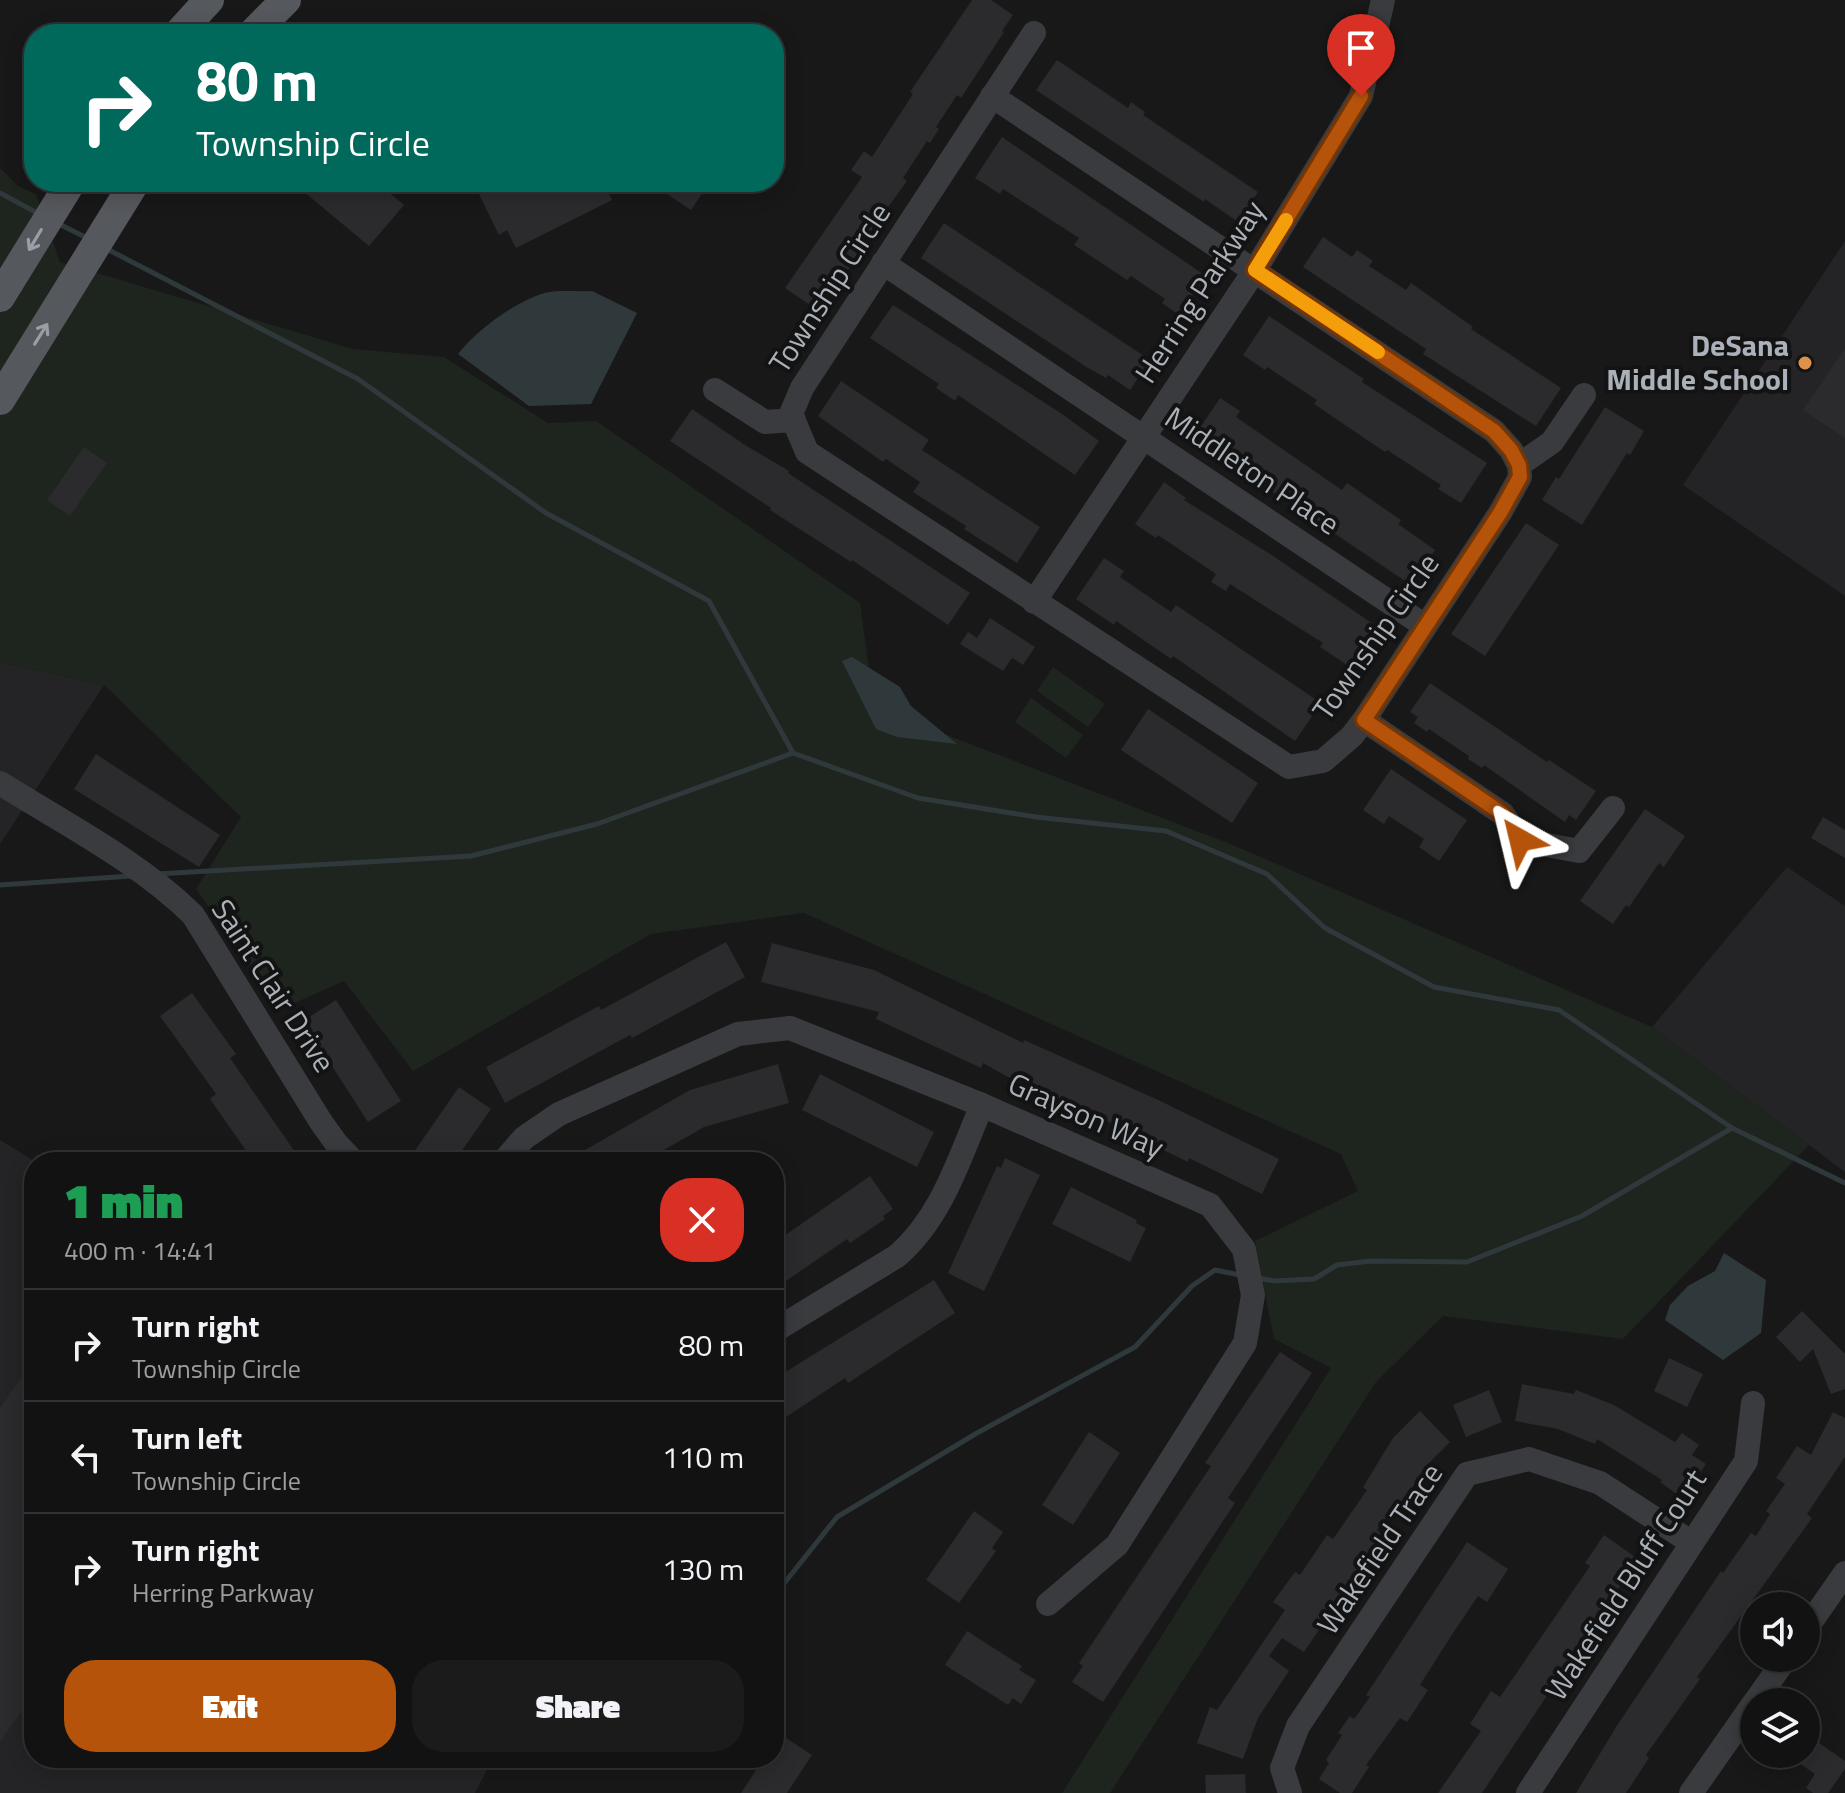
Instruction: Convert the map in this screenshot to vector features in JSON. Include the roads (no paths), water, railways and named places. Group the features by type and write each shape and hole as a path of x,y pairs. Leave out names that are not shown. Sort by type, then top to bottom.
{"main road":[{"path":"187,24 209,0"},
{"path":"262,24 286,0"},
{"path":"0,297 65,192"},
{"path":"0,400 129,192"}],"street":[{"name":"Herring Parkway","path":"1034,602 1255,270 1361,96 1383,0"},
{"name":"Township Circle","path":"1034,33 802,388 791,414 807,452 1289,767 1323,761 1352,736 1500,513 1520,477 1519,465"},
{"path":"992,96 1494,431 1511,450 1519,465 1552,442 1584,395"},
{"name":"Middleton Place","path":"883,263 1425,626"},
{"path":"715,390 765,422 794,420"},
{"path":"1364,720 1503,814 1520,840 1579,851 1613,808"},
{"name":"Saint Clair Drive","path":"0,783 131,866 193,915 321,1122 345,1152"},
{"name":"Grayson Way","path":"512,1152 524,1138 559,1114 738,1034 790,1028 982,1105 1210,1205 1244,1249 1253,1295 1245,1343 1117,1545 1048,1604"},
{"path":"784,1325 913,1243 938,1208 982,1105"},
{"name":"Wakefield Bluff Court","path":"1528,1793 1746,1461 1753,1403"},
{"name":"Wakefield Trace","path":"1290,1793 1282,1768 1298,1726 1467,1474 1529,1459 1600,1483 1692,1543"},
{"path":"1820,1609 1845,1573"},
{"path":"1691,1793 1740,1723"}],"waterway":[{"path":"0,193 39,214"},
{"path":"59,224 89,239"},
{"path":"105,248 358,379 546,513 709,601 793,753"},
{"path":"157,874 471,856 597,824 793,753 918,798 1036,817 1166,831 1267,874 1325,928 1434,987 1559,1010 1732,1128 1845,1183"},
{"path":"0,885 131,876"},
{"path":"1258,1278 1274,1281 1314,1279 1337,1265 1371,1261 1467,1262 1582,1216 1732,1128"},
{"path":"784,1583 837,1517 977,1433 1135,1347 1192,1286 1215,1270 1240,1275"}],"place":[{"name":"DeSana Middle School","path":"1805,363"}]}
